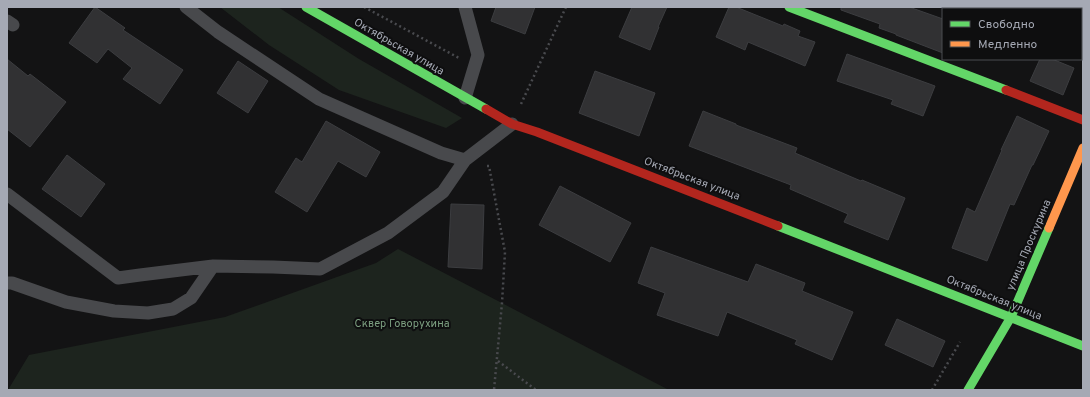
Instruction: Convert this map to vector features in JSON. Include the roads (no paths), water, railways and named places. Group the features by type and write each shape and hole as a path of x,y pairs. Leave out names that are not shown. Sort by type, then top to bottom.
{"street":[{"name":"Октябрьская улица","path":"306,7 512,124 552,138 1083,346"},
{"path":"789,7 1083,120"},
{"name":"улица Проскурина","path":"968,390 1011,317 1083,148"}],"lane":[{"path":"186,7 218,32 319,99 441,153 465,160"},
{"path":"465,7 478,55 465,98"},
{"path":"7,194 118,278 213,266 320,269 388,233 444,192 465,160 512,124"},
{"path":"7,283 12,283 66,302 114,311 148,313 173,309 191,298 213,266"}],"park label":[{"name":"Сквер Говорухина","path":"402,324"}]}
